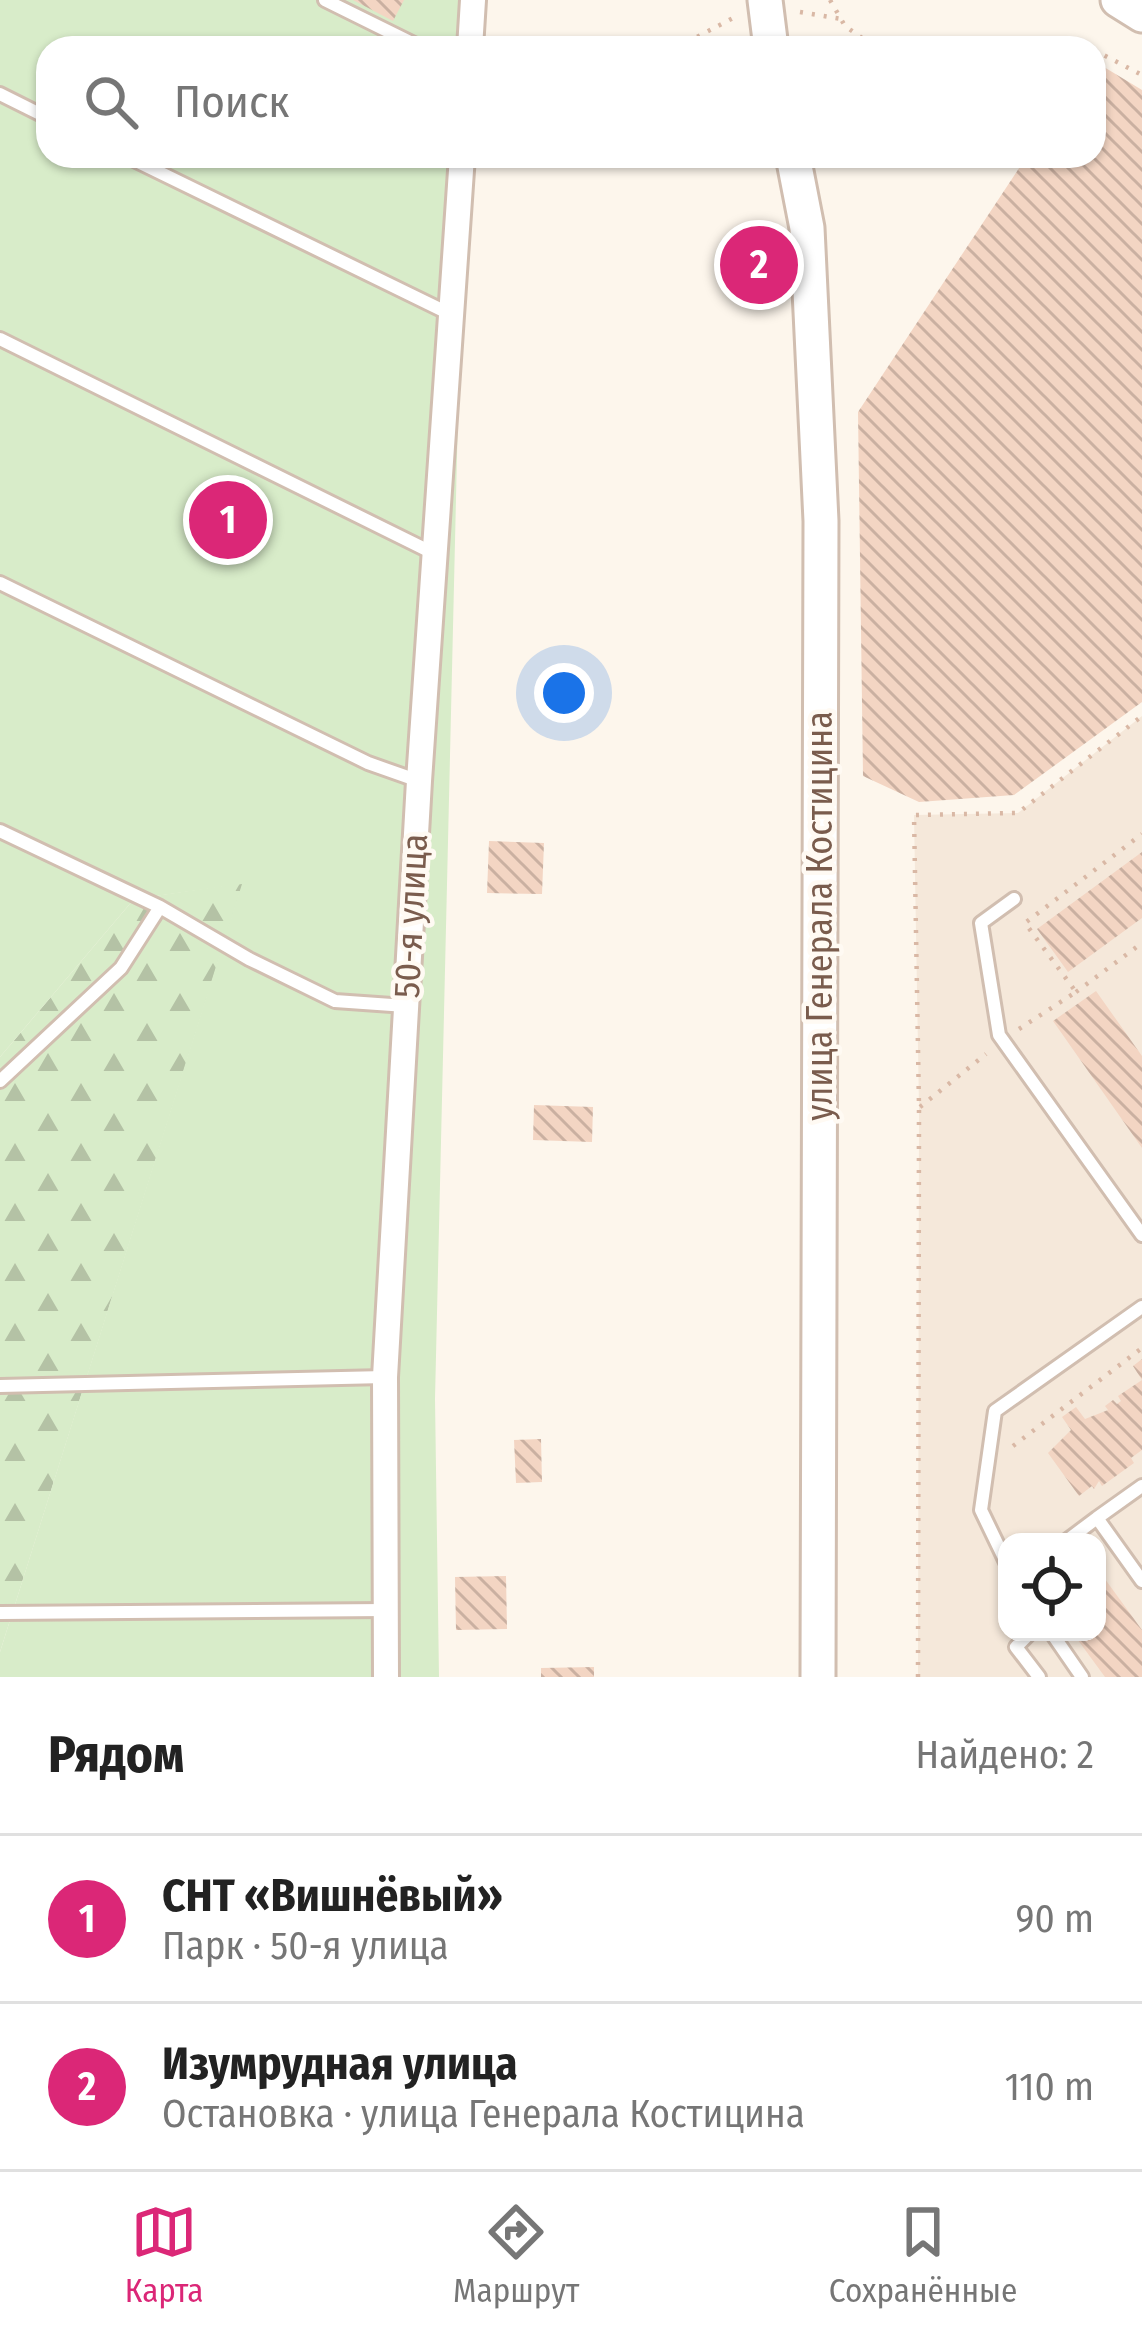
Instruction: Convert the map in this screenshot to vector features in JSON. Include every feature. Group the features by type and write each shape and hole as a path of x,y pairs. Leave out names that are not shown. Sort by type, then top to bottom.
{"street":[{"path":"471,36 473,0"},
{"path":"1118,0 1142,15"},
{"path":"751,8 765,36"},
{"name":"50-я улица","path":"386,1677 385,1377 418,781 461,168"},
{"name":"улица Генерала Костицина","path":"795,168 807,228 821,521 818,1677"}],"lane":[{"path":"325,0 398,36"},
{"path":"0,94 36,112"},
{"path":"151,168 450,314"},
{"path":"0,340 433,553"},
{"path":"0,583 368,763 418,781"},
{"path":"0,831 160,907 335,1001 406,1006"},
{"path":"1014,899 981,922 1003,1040 1142,1234"},
{"path":"0,1082 121,968 160,907"},
{"path":"998,1545 981,1510 995,1411 1142,1307"},
{"path":"0,1386 385,1377"},
{"path":"1078,1533 1142,1486"},
{"path":"1097,1518 1142,1581"},
{"path":"0,1613 386,1610"},
{"path":"1022,1641 1016,1647 1039,1677"},
{"path":"1057,1641 1082,1677"}],"path":[{"path":"830,0 842,19 862,36"},
{"path":"698,36 751,8"},
{"path":"800,12 842,19"},
{"path":"1106,56 1142,75"},
{"path":"918,1677 919,1107 914,815 1018,813 1142,716"},
{"path":"1076,992 1025,923 1142,834"},
{"path":"919,1107 1003,1040 1142,943"},
{"path":"1011,1447 1142,1348"}],"shaded area":[{"path":"1142,716 1142,1677 918,1677 919,1107 914,815 1018,813"}],"green space":[{"path":"0,0 467,0 466,36 36,36 36,168 464,168 435,1399 439,1677 0,1677 0,1652 242,884 134,899 0,1057"},
{"path":"243,883 0,1652 0,1057 134,899"}],"building":[{"path":"353,0 404,0 393,21"},
{"path":"1106,68 1142,90 1142,702 1014,795 919,802 863,776 858,412 1019,168 1106,168"},
{"path":"489,841 544,843 542,894 487,893"},
{"path":"1142,852 1142,918 1068,972 1037,929"},
{"path":"1096,991 1142,1056 1142,1148 1053,1021"},
{"path":"534,1105 593,1107 592,1142 533,1140"},
{"path":"1142,1359 1142,1380 1133,1366"},
{"path":"1142,1380 1142,1450 1131,1458 1134,1463 1079,1496 1048,1453 1071,1430 1062,1417 1076,1407 1085,1419 1108,1410 1105,1406 1113,1400 1117,1404 1118,1396"},
{"path":"541,1439 542,1482 516,1483 514,1440"},
{"path":"506,1576 507,1629 456,1630 455,1577"},
{"path":"1106,1580 1142,1630 1142,1677 1105,1677 1079,1641 1106,1641"},
{"path":"594,1667 594,1677 541,1677 541,1668"}],"place":[{"name":"Изумрудная улица","path":"759,265"},
{"name":"СНТ «Вишнёвый»","path":"228,520"}]}
